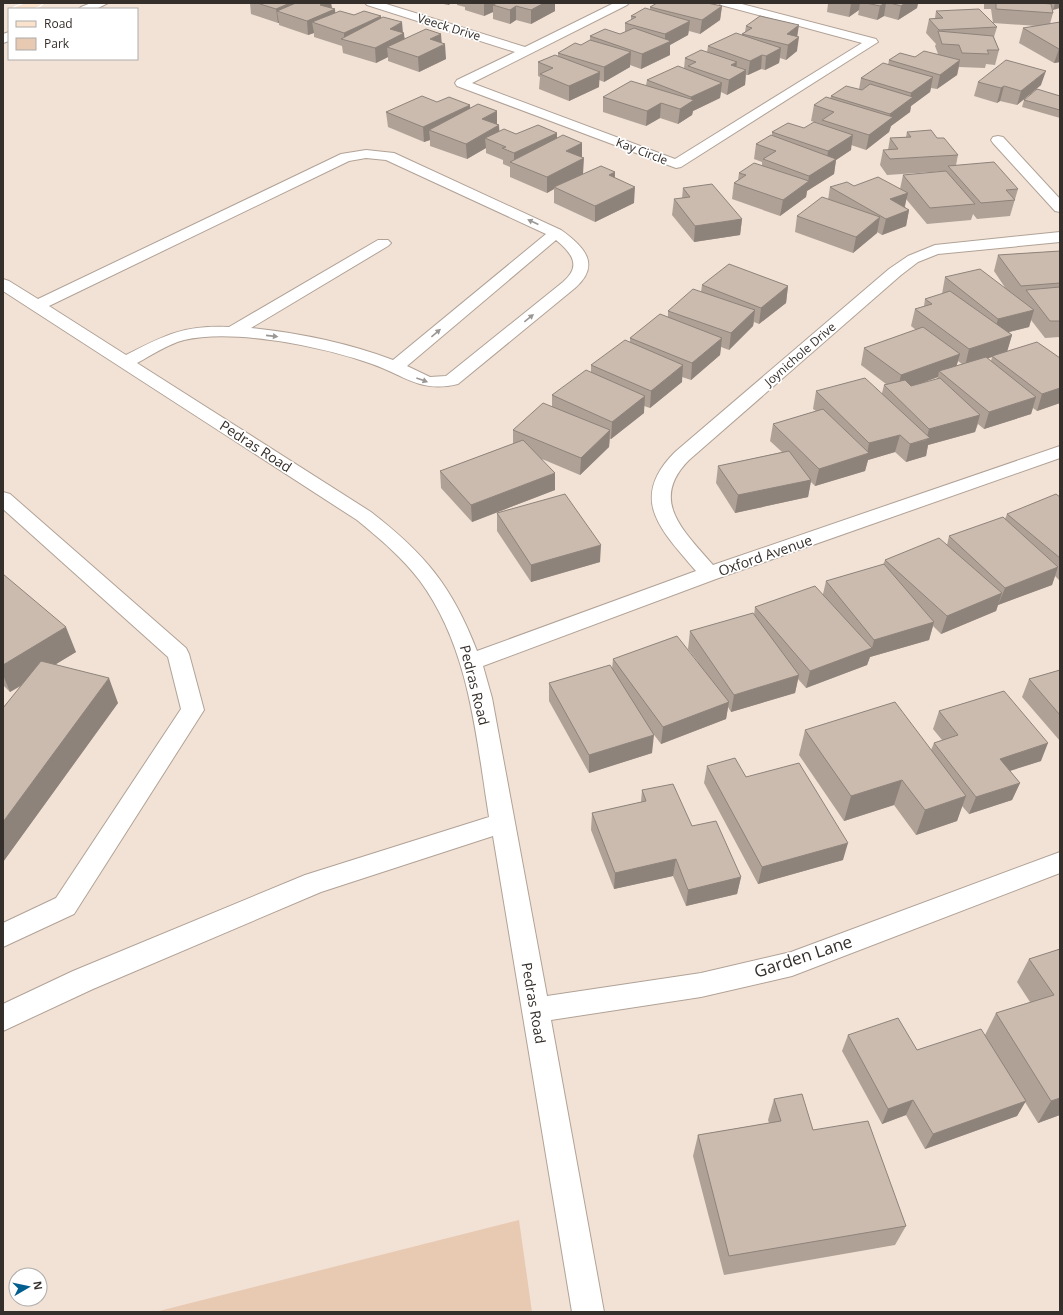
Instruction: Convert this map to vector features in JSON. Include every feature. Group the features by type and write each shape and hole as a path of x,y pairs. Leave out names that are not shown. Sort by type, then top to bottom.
{"main road":[{"path":"23,8 36,3"}],"street":[{"path":"88,8 102,3"},
{"name":"Veeck Drive","path":"371,3 526,51"},
{"name":"Kay Circle","path":"622,3 461,83 676,164 872,42 725,3"},
{"path":"998,140 1060,208"},
{"path":"37,306 346,157 366,154 389,156 556,233 577,250 581,265 579,275 569,285 452,380 433,384 420,380 395,367 352,352 294,339 233,332 182,335 125,362"},
{"path":"395,367 556,233"},
{"name":"Joynichole Drive","path":"709,574 674,530 663,511 661,489 667,473 682,456 895,272 913,259 935,250 960,246 1060,237"},
{"path":"233,332 383,243"},
{"name":"Pedras Road","path":"3,284 358,512 398,544 427,575 444,601 459,628 472,661 481,698 588,1312"},
{"name":"Oxford Avenue","path":"472,661 709,574 1060,452"},
{"path":"3,498 178,654 192,710 65,906 3,936"},
{"path":"3,1018 83,980 314,883 502,823"},
{"name":"Garden Lane","path":"536,1010 701,985 792,964 1060,862"}],"green space":[{"path":"519,1220 532,1312 155,1312"}],"building":[{"path":"257,3 290,3 276,9"},
{"path":"296,3 324,3 320,5 335,9 307,21 277,11"},
{"path":"497,3 544,3 531,10 516,6 510,10 493,5"},
{"path":"657,3 707,3 722,6 702,20 650,7"},
{"path":"866,3 885,3 880,6"},
{"path":"890,3 905,3 901,6"},
{"path":"996,3 1051,4 1053,13 996,9"},
{"path":"645,8 690,21 665,34 625,23 636,17 631,16"},
{"path":"979,9 997,27 939,30 929,19 943,18 936,11"},
{"path":"340,11 354,15 364,11 381,16 344,33 312,22"},
{"path":"760,16 799,25 787,34 799,37 788,45 742,34 752,28 746,26"},
{"path":"383,17 402,22 390,29 404,33 375,48 341,39"},
{"path":"1060,22 1059,49 1023,28"},
{"path":"634,28 671,41 642,54 590,36 605,29 620,34"},
{"path":"426,29 441,34 430,39 445,44 418,57 387,47"},
{"path":"938,31 993,36 999,50 987,50 989,54 962,53 959,45 942,44"},
{"path":"736,33 781,48 766,56 762,55 750,61 708,46"},
{"path":"590,40 631,52 604,67 558,53 575,43 581,45"},
{"path":"701,50 737,62 731,65 746,70 729,80 688,66 696,62 685,58"},
{"path":"924,51 960,60 940,75 889,60 900,53 915,57"},
{"path":"555,55 600,72 569,86 540,74 553,68 538,62"},
{"path":"1006,60 1046,71 1021,91 1004,86 1001,88 978,82"},
{"path":"883,63 933,77 911,93 861,78"},
{"path":"678,66 722,83 691,97 647,80"},
{"path":"631,81 694,100 680,109 661,103 647,111 603,97"},
{"path":"870,84 913,97 890,114 831,96 846,86 862,90"},
{"path":"1037,89 1060,96 1060,110 1024,100"},
{"path":"422,96 437,102 449,97 470,105 423,127 386,112"},
{"path":"826,97 893,117 869,135 822,120 834,112 814,105"},
{"path":"478,104 497,111 482,119 499,125 466,144 429,130"},
{"path":"814,122 853,135 828,151 772,132 788,123 804,128"},
{"path":"538,125 557,133 514,153 502,148 506,147 485,138 504,129 516,134"},
{"path":"931,130 937,138 944,138 958,155 890,159 883,150 898,149 890,138 911,137 907,132"},
{"path":"563,135 582,143 566,151 584,158 547,177 510,162"},
{"path":"771,135 836,159 809,176 763,159 776,151 756,144"},
{"path":"994,162 1018,189 1006,190 1015,200 981,203 948,166"},
{"path":"754,163 809,181 783,200 734,183 746,175 739,173"},
{"path":"601,166 615,172 609,175 635,187 595,206 554,187"},
{"path":"946,171 975,204 930,208 903,175"},
{"path":"878,177 908,193 890,199 909,210 886,219 830,187 847,182 854,186"},
{"path":"712,184 742,219 695,226 674,199 690,197 683,188"},
{"path":"822,197 880,217 856,237 797,216"},
{"path":"1060,251 1060,283 1021,286 998,255"},
{"path":"729,264 788,286 761,308 702,285"},
{"path":"980,269 1034,310 998,319 945,277"},
{"path":"1060,287 1060,321 1050,321 1026,290"},
{"path":"693,289 755,310 731,333 668,311"},
{"path":"950,291 1012,335 969,349 915,309 932,304 925,299"},
{"path":"660,314 722,338 692,363 630,338"},
{"path":"923,327 960,354 901,375 864,348"},
{"path":"625,340 683,365 651,391 591,365"},
{"path":"1037,342 1060,358 1060,388 1042,394 992,356"},
{"path":"986,357 1036,397 989,412 939,371"},
{"path":"586,370 645,396 612,422 552,395"},
{"path":"865,378 930,438 910,444 900,435 869,443 816,391"},
{"path":"940,378 980,415 929,429 884,385 905,380 911,386"},
{"path":"543,403 610,430 581,458 513,430"},
{"path":"823,409 869,453 819,469 773,424"},
{"path":"523,440 555,473 471,505 440,471"},
{"path":"789,451 811,480 738,495 718,466"},
{"path":"565,494 601,545 531,565 497,513"},
{"path":"1056,494 1060,497 1060,558 1007,514"},
{"path":"1003,517 1058,567 1005,588 949,536"},
{"path":"939,538 1002,593 947,616 885,560"},
{"path":"884,564 934,622 874,640 826,581"},
{"path":"3,574 66,627 3,665"},
{"path":"815,586 872,648 810,671 755,607"},
{"path":"753,613 799,675 734,695 690,631"},
{"path":"677,636 729,702 663,727 613,659"},
{"path":"41,661 109,678 3,822 3,708"},
{"path":"610,665 654,735 589,755 549,683"},
{"path":"1060,670 1060,715 1029,679"},
{"path":"1004,691 1048,743 1000,759 1020,783 976,797 934,743 958,735 939,711"},
{"path":"895,702 966,796 925,810 902,780 851,796 805,730"},
{"path":"735,758 746,777 799,763 848,843 762,867 707,766"},
{"path":"673,784 692,826 716,821 741,877 688,890 676,859 615,873 592,813 646,801 642,790"},
{"path":"1060,949 1060,1098 1051,1101 996,1013 1054,995 1029,959"},
{"path":"898,1018 917,1050 981,1029 1026,1101 933,1134 913,1100 888,1109 848,1035"},
{"path":"802,1094 813,1130 868,1121 906,1226 729,1256 698,1135 781,1121 774,1099"}]}
